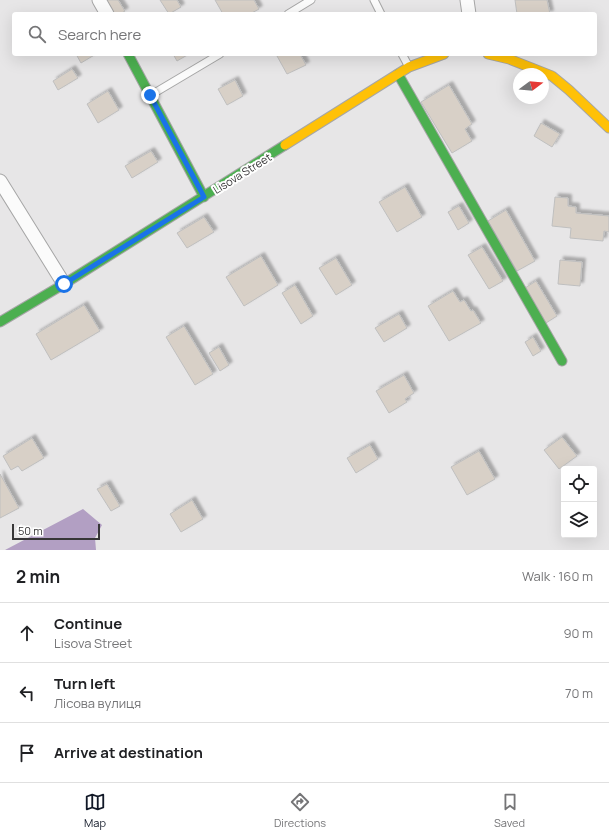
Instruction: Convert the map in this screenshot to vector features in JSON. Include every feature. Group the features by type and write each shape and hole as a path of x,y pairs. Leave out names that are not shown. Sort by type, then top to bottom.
{"street":[{"path":"99,0 106,12"},
{"path":"467,0 469,12"},
{"path":"129,56 204,197"},
{"name":"Lisova Street","path":"0,322 204,197 409,67 439,56"},
{"path":"496,56 509,59 552,76 609,128"},
{"path":"398,74 562,361"},
{"path":"0,181 64,284"}],"lane":[{"path":"291,12 312,0"},
{"path":"374,0 380,12"},
{"path":"150,95 217,56"},
{"path":"403,56 409,67"}],"shaded area":[{"path":"83,509 102,525 95,538 96,550 5,550"}],"building":[{"path":"104,0 118,0 125,11 123,12 111,12"},
{"path":"160,0 177,0 181,7 172,12 168,12"},
{"path":"215,0 254,0 259,9 254,12 222,12"},
{"path":"515,0 547,0 550,12 517,12"},
{"path":"77,56 93,56 81,63"},
{"path":"174,56 186,56 177,61"},
{"path":"277,56 301,56 306,65 287,74"},
{"path":"72,69 78,78 58,90 53,81"},
{"path":"235,80 243,96 227,105 218,89"},
{"path":"449,85 472,124 465,129 472,141 452,153 421,102"},
{"path":"108,91 119,110 98,123 87,104"},
{"path":"541,123 560,134 552,147 534,136"},
{"path":"151,151 158,162 132,178 125,166"},
{"path":"405,187 422,217 397,232 379,202"},
{"path":"555,197 568,198 568,206 576,207 576,213 609,216 609,232 604,231 603,241 570,238 571,228 552,226"},
{"path":"459,206 469,223 458,230 448,212"},
{"path":"506,210 535,261 517,271 488,221"},
{"path":"204,217 214,232 187,248 177,233"},
{"path":"482,247 503,281 489,289 468,255"},
{"path":"261,256 278,285 244,306 226,277"},
{"path":"336,258 352,285 336,295 319,268"},
{"path":"560,260 582,262 580,286 558,284"},
{"path":"536,281 557,316 546,323 525,288"},
{"path":"295,285 313,316 301,324 282,293"},
{"path":"453,291 460,302 464,300 471,311 473,310 481,323 449,341 428,306"},
{"path":"84,305 100,331 51,360 36,334"},
{"path":"399,314 407,328 384,342 375,328"},
{"path":"184,326 213,374 195,385 166,337"},
{"path":"533,337 541,351 533,356 525,342"},
{"path":"219,347 229,365 220,371 209,353"},
{"path":"404,375 414,393 405,399 407,402 389,413 376,391"},
{"path":"562,437 577,456 561,466 559,469 544,450"},
{"path":"32,438 44,458 22,471 18,466 11,470 3,456"},
{"path":"370,445 378,459 356,473 347,458"},
{"path":"479,451 495,479 467,495 451,467"},
{"path":"0,474 19,508 0,518"},
{"path":"107,484 120,506 111,511 97,489"},
{"path":"192,500 203,519 181,532 170,514"}],"traffic: fast":[{"path":"129,56 204,197"},
{"path":"398,74 562,361"},
{"path":"0,322 64,284 285,145"}],"traffic: slow":[{"path":"285,145 409,67 439,56"},
{"path":"496,56 509,59 552,76 609,128"}],"route":[{"path":"64,284 204,197 150,95"}]}
